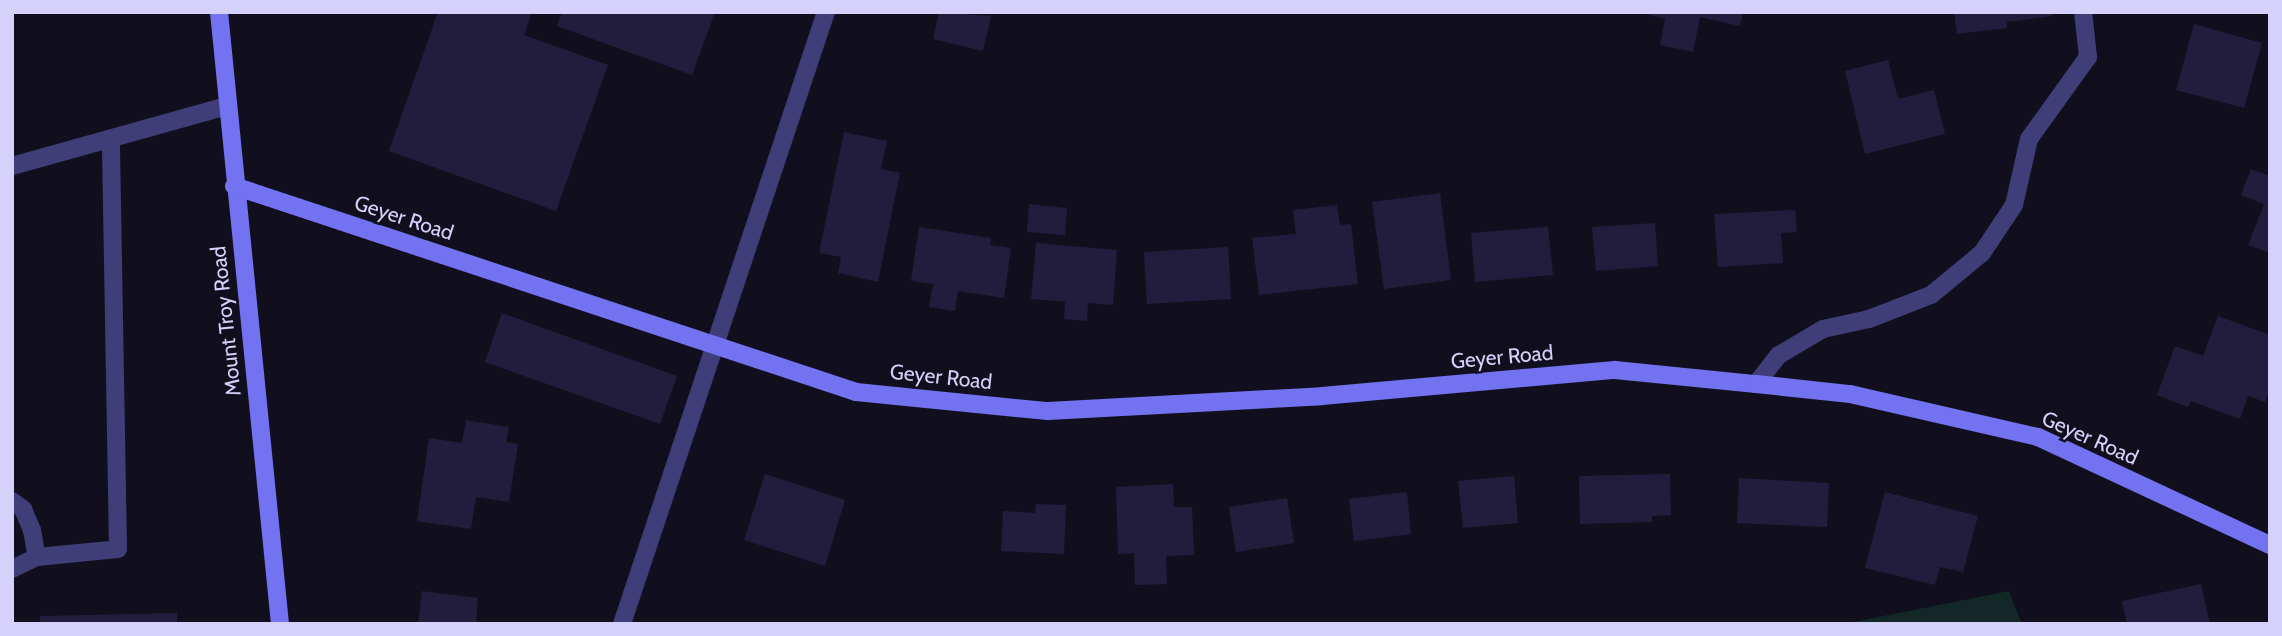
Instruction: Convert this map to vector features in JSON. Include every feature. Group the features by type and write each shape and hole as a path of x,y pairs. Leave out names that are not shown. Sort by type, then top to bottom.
{"street":[{"name":"Mount Troy Road","path":"219,12 234,186 280,624"},
{"path":"622,624 718,347 825,12"},
{"path":"1756,384 1779,355 1823,329 1869,319 1931,295 1982,253 2014,205 2029,139 2088,57 2083,12"},
{"path":"12,166 227,106"},
{"path":"12,569 37,557 118,549 111,139"},
{"name":"Geyer Road","path":"234,186 856,392 1048,411 1322,396 1615,369 1850,394 2038,437 2270,545"},
{"path":"12,501 23,509 32,530 37,557"}],"green space":[{"path":"2009,591 2022,624 1843,624"}],"building":[{"path":"438,12 532,12 524,35 608,65 556,211 389,151"},
{"path":"562,12 715,12 692,75 557,26"},
{"path":"939,12 991,16 983,51 933,39"},
{"path":"1639,12 1743,12 1740,26 1700,17 1693,52 1660,45 1665,19"},
{"path":"1954,12 2051,12 2052,16 2007,22 2007,28 1957,34"},
{"path":"2194,24 2262,43 2244,108 2176,90"},
{"path":"1888,60 1898,99 1934,90 1945,134 1865,154 1845,71"},
{"path":"844,132 887,141 881,169 900,173 878,282 838,273 841,257 819,253"},
{"path":"2251,169 2270,176 2270,253 2248,245 2264,204 2241,195"},
{"path":"1440,193 1451,280 1384,289 1372,202"},
{"path":"1029,204 1067,208 1065,235 1027,232"},
{"path":"1337,205 1340,225 1351,224 1358,284 1259,295 1252,238 1296,234 1293,210"},
{"path":"1795,210 1797,232 1781,233 1783,263 1718,267 1714,214"},
{"path":"1655,223 1658,266 1596,271 1592,227"},
{"path":"919,227 991,238 990,245 1011,248 1004,298 958,291 955,311 929,307 933,284 911,281"},
{"path":"1548,227 1553,275 1475,282 1471,233"},
{"path":"1036,243 1117,250 1113,305 1088,303 1087,321 1064,319 1065,302 1031,299"},
{"path":"1228,247 1231,299 1147,304 1144,252"},
{"path":"502,313 677,376 660,424 485,362"},
{"path":"2218,316 2270,335 2270,389 2265,402 2248,396 2240,419 2191,401 2188,407 2157,395 2175,346 2203,356"},
{"path":"466,420 509,427 506,442 518,444 509,502 476,497 471,529 417,521 429,438 462,443"},
{"path":"765,474 845,500 825,566 744,540"},
{"path":"1670,474 1671,515 1652,516 1652,522 1580,524 1579,476"},
{"path":"1514,476 1518,523 1463,528 1458,481"},
{"path":"1739,478 1829,483 1827,527 1737,523"},
{"path":"1173,484 1174,507 1192,507 1194,555 1166,556 1167,584 1135,585 1134,553 1118,554 1116,487"},
{"path":"1407,492 1411,534 1354,541 1349,499"},
{"path":"1885,492 1978,516 1963,572 1940,567 1935,585 1865,568"},
{"path":"1287,498 1294,543 1236,552 1229,507"},
{"path":"1036,504 1066,505 1064,554 1001,551 1003,511 1035,513"},
{"path":"2201,584 2210,624 2127,624 2122,601"},
{"path":"422,591 478,598 476,624 418,624"},
{"path":"177,613 177,624 40,624 40,616"}]}
